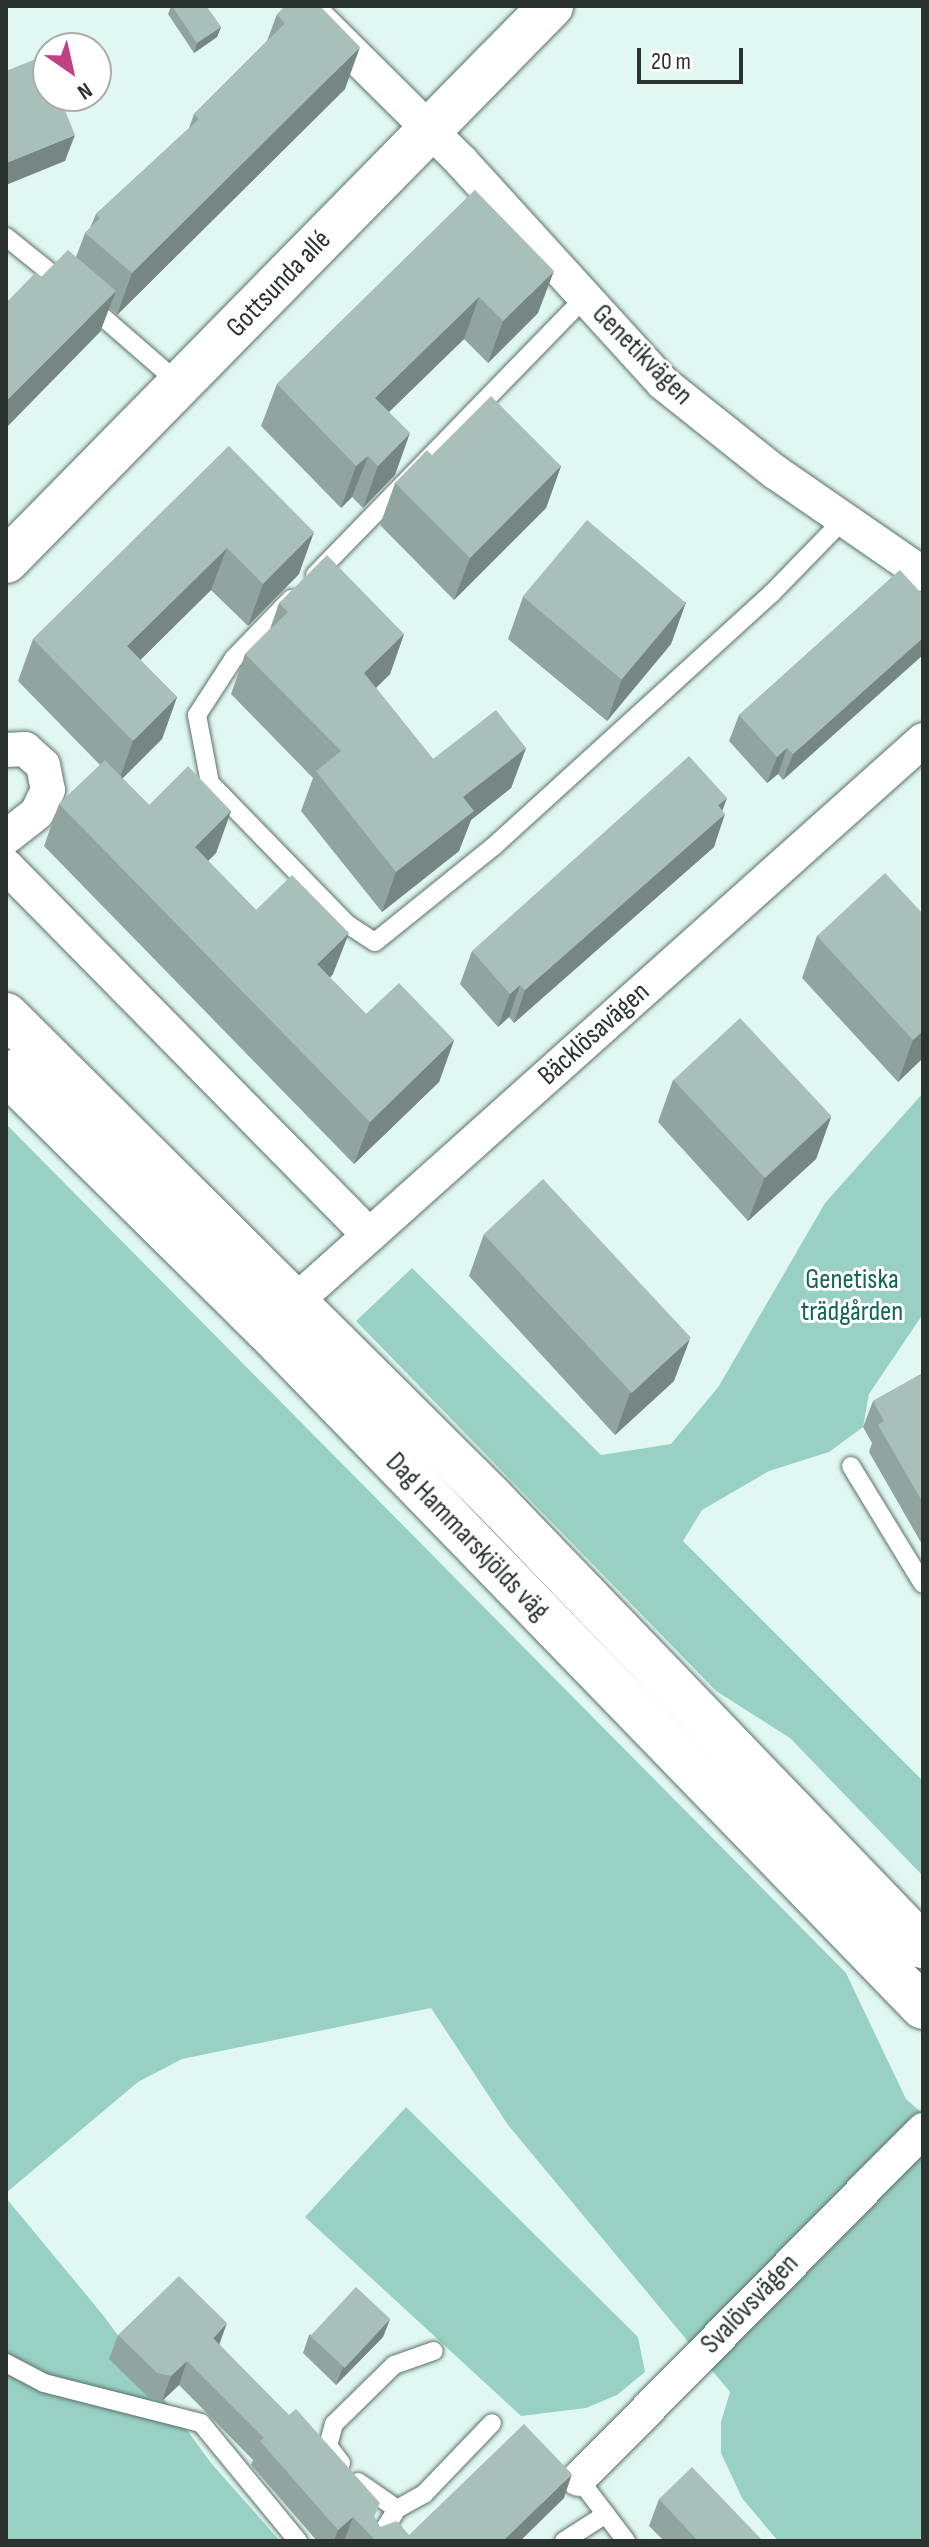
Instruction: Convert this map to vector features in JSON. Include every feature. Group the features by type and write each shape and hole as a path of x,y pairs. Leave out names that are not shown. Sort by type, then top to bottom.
{"main road":[{"name":"Gottsunda allé","path":"6,561 551,6"},
{"name":"Dag Hammarskjölds väg","path":"6,1015 280,1316 923,2007"},
{"name":"Dag Hammarskjölds väg","path":"6,1072 280,1316 492,1498 923,1946"}],"street":[{"name":"Genetikvägen","path":"305,6 397,95 663,383 843,520 923,574"},
{"name":"Bäcklösavägen","path":"280,1316 923,740"},
{"path":"6,750 25,749 43,765 48,790 37,813 6,837"},
{"path":"6,866 369,1235"},
{"name":"Svalövsvägen","path":"579,2479 923,2130"}],"lane":[{"path":"6,237 181,385"},
{"path":"585,297 234,658 197,715 210,783 347,924 375,942 390,935 772,593 843,520"},
{"path":"851,1466 923,1584"},
{"path":"397,2509 352,2475 328,2446 327,2435 394,2365 434,2351"},
{"path":"6,2363 44,2383 201,2423 298,2541"},
{"path":"377,2541 397,2509 424,2494 492,2423"},
{"path":"579,2479 626,2541"},
{"path":"564,2541 606,2514"}],"green space":[{"name":"Genetiska trädgården","path":"923,1093 923,1314 869,1394 863,1427 829,1452 769,1471 702,1510 683,1541 923,1781 923,1876 790,1738 716,1691 356,1321 412,1268 601,1455 671,1444 719,1386 825,1203"},
{"path":"6,1124 846,1973 906,2099 923,2114 923,2541 778,2541 742,2498 721,2453 721,2422 730,2392 508,2125 431,2008 182,2059 138,2082 6,2193"},
{"path":"406,2107 638,2337 645,2372 617,2395 586,2408 521,2416 305,2217"},
{"path":"6,2198 103,2315 211,2463 280,2541 6,2541"}],"building":[{"path":"172,6 206,6 221,27 197,43"},
{"path":"285,6 320,6 360,47 132,273 85,233 100,218 96,214 199,119 194,114 285,23 277,14"},
{"path":"32,60 32,112 66,112 75,135 6,163 6,71"},
{"path":"475,190 554,271 503,321 479,297 375,398 410,433 378,466 368,456 356,466 277,384"},
{"path":"68,250 116,291 6,401 6,303 36,272 41,277"},
{"path":"491,396 561,466 470,558 395,483 427,450 432,455"},
{"path":"229,446 314,532 263,584 227,548 127,646 177,697 133,741 33,639"},
{"path":"587,520 686,603 622,680 523,597"},
{"path":"327,555 404,634 364,673 433,759 496,710 526,748 463,797 474,811 396,872 316,771 341,751 245,654 288,612 279,603"},
{"path":"900,570 923,595 923,638 793,754 787,748 777,757 739,715"},
{"path":"689,756 727,798 718,805 725,814 525,990 520,985 510,994 472,951"},
{"path":"105,760 149,805 188,766 231,811 195,847 256,910 292,875 349,933 317,964 366,1014 399,983 454,1040 370,1122 59,804"},
{"path":"885,873 923,914 923,1031 913,1040 817,936"},
{"path":"740,1018 831,1116 765,1178 673,1080"},
{"path":"543,1179 691,1338 632,1393 484,1234"},
{"path":"923,1373 923,1503 878,1425 884,1421 873,1401"},
{"path":"179,2276 227,2323 213,2338 289,2415 296,2409 380,2503 374,2517 380,2527 397,2521 409,2535 524,2424 572,2474 503,2541 376,2541 353,2517 338,2530 260,2441 264,2438 187,2361 171,2376 157,2373 118,2335"},
{"path":"356,2287 390,2319 345,2368 310,2336"},
{"path":"692,2467 763,2541 698,2541 659,2499"}]}
